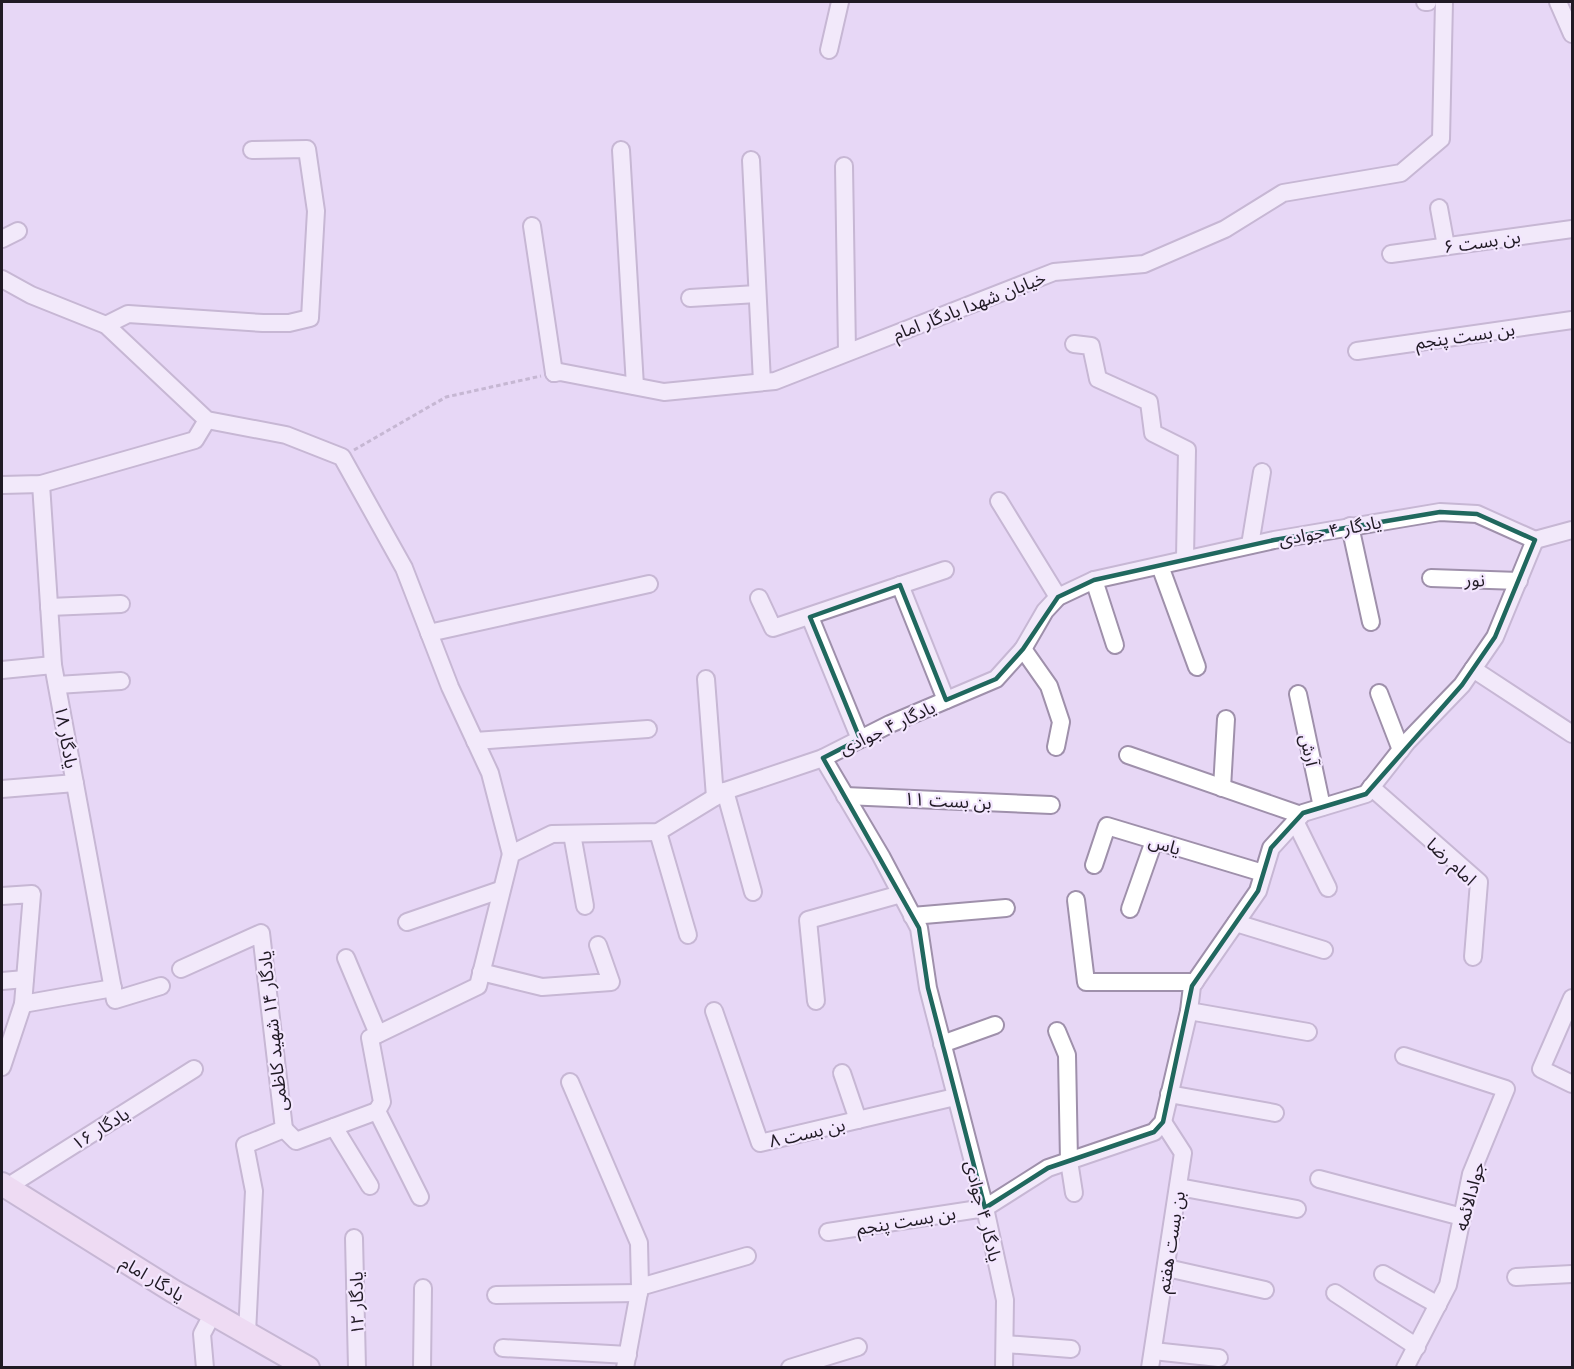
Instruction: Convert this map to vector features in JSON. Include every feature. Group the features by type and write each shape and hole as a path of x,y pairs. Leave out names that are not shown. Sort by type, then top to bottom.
{"main road":[{"name":"یادگار امام","path":"4,1186 308,1368"}],"street":[{"path":"829,50 840,2"},
{"name":"خیابان شهدا یادگار امام","path":"554,373 560,372 664,392 775,381 1054,272 1144,264 1225,229 1283,193 1401,173 1442,139 1444,2"},
{"path":"1558,2 1572,34"},
{"path":"106,325 128,314 263,323 289,323 310,318 316,211 307,149 252,150"},
{"path":"621,150 635,386"},
{"path":"751,160 762,382"},
{"path":"844,166 847,352"},
{"path":"1439,208 1446,246"},
{"path":"531,229 554,373"},
{"name":"بن بست ۶","path":"1391,254 1572,229"},
{"path":"2,239 18,231"},
{"path":"2,279 32,295 106,325 207,420 286,435 342,457 404,568 429,633 490,773 511,854 500,890 478,986 370,1038 382,1102 377,1112 296,1141 284,1129"},
{"path":"690,298 758,294"},
{"name":"بن بست پنجم","path":"1357,351 1572,320"},
{"path":"1074,344 1091,346 1098,380 1149,402 1153,433 1187,450 1185,558"},
{"path":"2,485 41,484 195,440 207,420"},
{"path":"1250,545 1262,472"},
{"name":"یادگار ۱۸","path":"41,484 53,665 113,988"},
{"path":"999,501 1058,597"},
{"name":"یادگار ۴ جوادی","path":"1004,1368 1005,1300 985,1208 928,988 919,928 822,758 996,679 1023,649 1045,611 1058,597 1094,580 1250,545 1440,512 1478,514 1536,540"},
{"path":"1350,526 1371,622"},
{"path":"985,1208 1048,1168 1154,1132 1163,1122 1195,982 1258,891 1271,848 1298,818 1322,807 1366,794 1401,750 1462,685 1495,637 1536,540 1572,530"},
{"path":"1160,566 1197,667"},
{"path":"759,598 773,628 945,570"},
{"name":"نور","path":"1431,578 1519,581"},
{"path":"1094,580 1115,645"},
{"path":"429,633 649,584"},
{"path":"900,585 946,700"},
{"path":"49,606 121,604"},
{"path":"810,617 860,739"},
{"path":"1023,649 1049,686 1061,722 1056,747"},
{"path":"2,670 53,665"},
{"path":"1473,669 1572,734"},
{"path":"706,679 720,794 753,892"},
{"path":"57,685 121,681"},
{"path":"1379,693 1401,750"},
{"name":"آرش","path":"1298,694 1322,807"},
{"path":"1222,788 1226,718"},
{"path":"475,741 648,729"},
{"path":"1128,755 1298,818 1328,888"},
{"path":"511,854 552,834 658,832 720,794 822,758"},
{"path":"2,789 75,783"},
{"name":"امام رضا","path":"1371,787 1479,882 1473,957"},
{"name":"بن بست ۱۱","path":"845,796 1051,805"},
{"name":"یاس","path":"1094,865 1107,826 1263,873"},
{"path":"658,832 688,935"},
{"path":"572,834 585,906"},
{"path":"1130,909 1154,841"},
{"path":"407,922 500,890"},
{"path":"2,896 32,894 23,1004 2,1067"},
{"path":"816,1001 808,920 901,894"},
{"path":"1076,900 1086,982 1195,982"},
{"path":"912,916 1006,908"},
{"path":"1236,922 1324,950"},
{"name":"یادگار ۱۴ شهید کاظمی","path":"181,969 261,933 284,1129 245,1145 254,1191 247,1333"},
{"path":"481,972 542,987 611,982 598,945"},
{"path":"346,958 378,1034"},
{"path":"2,981 25,979"},
{"path":"23,1004 113,988 116,1000 161,986"},
{"path":"1572,998 1541,1070 1572,1084"},
{"name":"بن بست ۸","path":"714,1011 760,1143 955,1097"},
{"path":"1189,1011 1308,1032"},
{"path":"942,1044 995,1025"},
{"path":"1057,1031 1067,1055 1069,1161 1074,1193"},
{"name":"جوادالائمه","path":"1404,1056 1506,1089 1472,1174 1448,1285 1405,1368"},
{"name":"یادگار ۱۶","path":"4,1186 194,1069"},
{"path":"842,1073 858,1120"},
{"path":"503,1348 627,1361 640,1290 639,1243 570,1082"},
{"path":"1170,1094 1275,1113"},
{"path":"377,1112 420,1197"},
{"name":"بن بست هفتم","path":"1151,1359 1167,1268 1183,1153 1163,1122"},
{"path":"334,1127 370,1186"},
{"path":"1319,1179 1462,1217"},
{"path":"1179,1187 1297,1209"},
{"name":"بن بست پنجم","path":"828,1232 985,1208"},
{"name":"یادگار ۱۲","path":"354,1238 357,1368"},
{"path":"496,1294 640,1290 747,1256"},
{"path":"1167,1268 1265,1290"},
{"path":"1383,1274 1438,1305"},
{"path":"1516,1277 1572,1274"},
{"path":"422,1368 423,1287"},
{"path":"1335,1293 1417,1347"},
{"path":"204,1367 202,1334 213,1313"},
{"path":"1005,1344 1071,1349"},
{"path":"790,1368 858,1347"},
{"path":"1151,1359 1219,1358"}],"path":[{"path":"342,457 446,397 554,373"}],"highlighted area":[{"path":"1440,512 1477,514 1535,540 1495,637 1462,685 1366,794 1303,813 1271,848 1258,891 1192,986 1163,1122 1154,1132 1048,1168 985,1208 928,988 919,928 823,758 860,739 810,617 900,585 946,700 996,679 1023,649 1058,597 1094,580 1274,540"}]}
